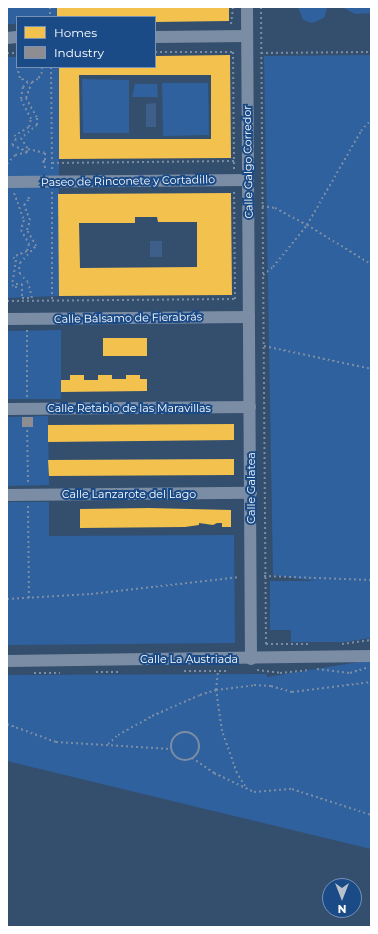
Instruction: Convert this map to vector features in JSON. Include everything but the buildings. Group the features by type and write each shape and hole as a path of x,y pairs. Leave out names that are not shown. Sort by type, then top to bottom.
{"street":[{"name":"Calle Galgo Corredor","path":"246,7 249,317"},
{"path":"156,36 247,36"},
{"name":"Paseo de Rinconete y Cortadillo","path":"10,185 44,182 248,180"},
{"name":"Calle Bálsamo de Fierabrás","path":"7,319 249,317"},
{"name":"Calle Galatea","path":"249,317 251,576 254,664"},
{"name":"Calle Retablo de las Maravillas","path":"7,409 250,407"},
{"name":"Calle Lanzarote del Lago","path":"7,495 251,493"},
{"name":"Calle La Austriada","path":"7,661 218,659 254,664 371,656"}],"path":[{"path":"226,24 233,24 233,7"},
{"path":"261,7 266,644 313,644"},
{"path":"7,301 235,299 233,52 156,52"},
{"path":"261,53 371,52"},
{"path":"7,164 15,155 28,152 12,145 16,140 14,136 29,127 31,119 21,99 23,86 28,82 20,78 17,68"},
{"path":"10,185 16,191 14,194 24,220 21,230 29,244 27,251 13,257 16,260 12,285 16,288 16,284 22,284 22,298 32,298 28,282 20,274 19,269 20,263 36,246 27,230 30,220 24,205 29,199 27,194 41,188 44,182 46,169 43,161 45,161 45,153 28,149 21,138 37,125 37,118 26,98 32,82 38,78 42,72 42,68"},
{"path":"263,275 273,268 307,225 361,131 371,120"},
{"path":"52,163 234,161"},
{"path":"262,206 276,208 371,264"},
{"path":"27,301 27,408"},
{"path":"264,346 371,369"},
{"path":"7,599 91,594 180,581 251,576 371,580"},
{"path":"336,644 371,640"},
{"path":"218,659 216,690 222,731 237,773 245,786"},
{"path":"254,664 280,673 312,669 350,673 371,667"},
{"path":"181,671 218,672 233,670"},
{"path":"30,673 50,674 65,672"},
{"path":"92,672 124,672"},
{"path":"108,744 118,735 152,716 200,695 216,690 254,685 271,686 292,692 371,682"},
{"path":"7,724 56,742 93,746 108,744 172,749"},
{"path":"192,758 199,745 192,734 178,734 172,741 172,749 179,758 192,758 214,773 262,793 292,789 303,791 330,803 371,815"}],"shaded area":[{"path":"7,7 57,7 57,16 16,16 15,24 7,24"},
{"path":"298,7 326,7 327,9 324,18 312,23 303,20"},
{"path":"342,7 371,7 371,13 355,14"},
{"path":"371,55 371,638 345,642 291,642 291,630 270,630 270,581 316,581 273,575 264,56"},
{"path":"7,57 16,57 16,68 59,68 59,296 7,298"},
{"path":"82,79 129,80 129,133 83,133"},
{"path":"162,83 208,83 209,135 163,136"},
{"path":"135,84 157,84 158,97 132,97"},
{"path":"156,103 156,127 146,127 146,104"},
{"path":"150,241 162,241 162,257 150,257"},
{"path":"61,330 61,399 7,399 7,331"},
{"path":"48,416 49,485 7,486 7,417"},
{"path":"8,502 49,502 49,536 234,535 235,643 7,645"},
{"path":"371,660 371,849 7,761 7,675 266,674 267,677"}]}
